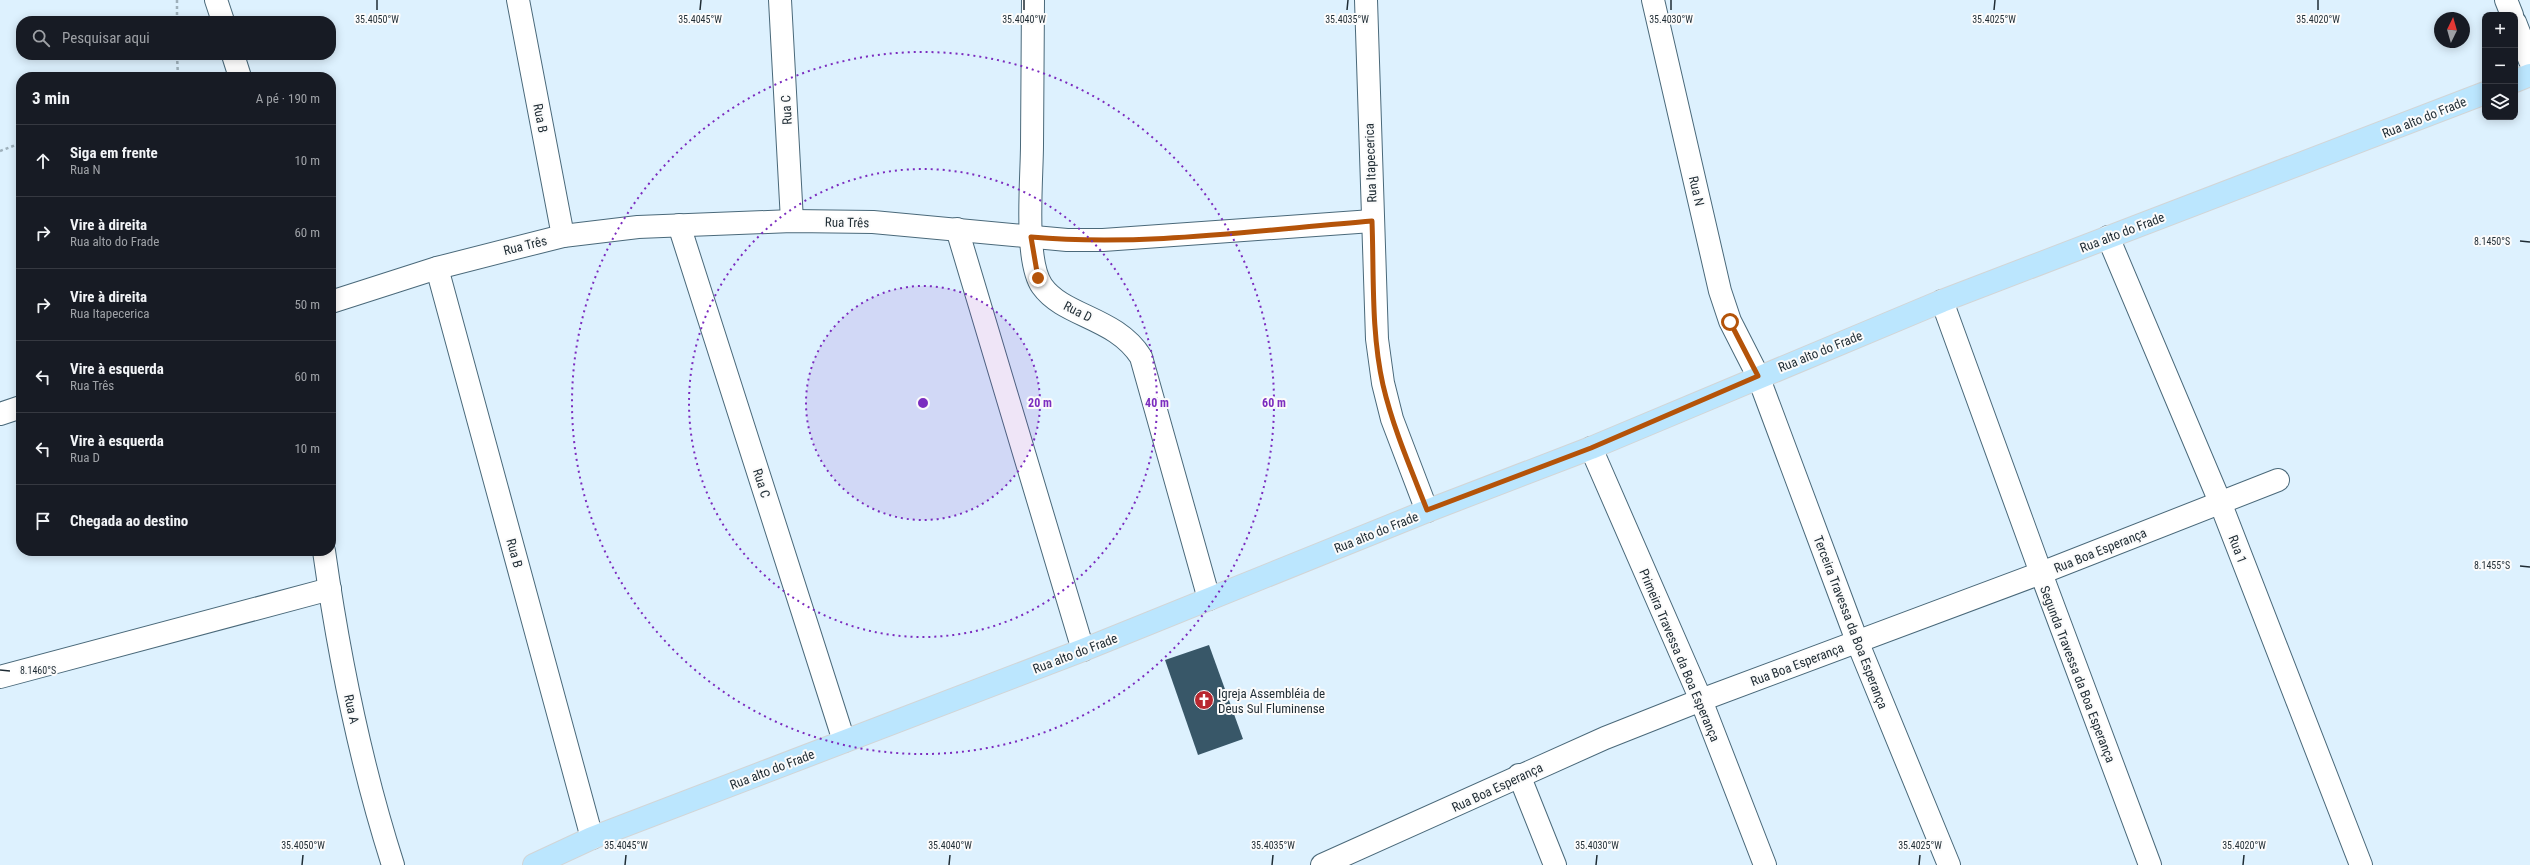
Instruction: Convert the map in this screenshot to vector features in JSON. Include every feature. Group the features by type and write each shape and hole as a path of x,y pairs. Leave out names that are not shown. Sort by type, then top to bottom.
{"main road":[{"path":"2518,80 2530,75"},
{"name":"Rua alto do Frade","path":"534,865 592,838 1083,650 1427,510 1591,448 1758,376 1942,301 2482,94"}],"street":[{"path":"216,0 221,16"},
{"name":"Rua B","path":"518,0 563,236"},
{"name":"Rua C","path":"780,0 792,221"},
{"name":"Rua D","path":"1033,0 1031,237 1036,270 1042,287 1059,301 1128,338 1141,357 1210,599"},
{"name":"Rua Itapecerica","path":"1366,0 1376,339 1383,383 1392,419 1427,510"},
{"name":"Rua N","path":"1653,0 1720,291 1730,322 1758,376"},
{"path":"2506,0 2511,12"},
{"path":"2518,30 2530,61"},
{"path":"235,60 238,72"},
{"name":"Rua Três","path":"336,300 438,268 563,236 679,225 792,221 873,222 1067,240 1157,238 1372,221"},
{"name":"Rua C","path":"679,225 844,741"},
{"path":"957,229 1083,650"},
{"name":"Rua 1","path":"2108,237 2220,502 2361,865"},
{"name":"Rua B","path":"438,268 592,838"},
{"name":"Segunda Travessa da Boa Esperança","path":"1942,301 2041,573 2150,865"},
{"name":"Terceira Travessa da Boa Esperança","path":"1758,376 1857,641 1949,865"},
{"path":"0,414 16,408"},
{"name":"Primeira Travessa da Boa Esperança","path":"1591,448 1701,700 1765,865"},
{"name":"Rua Boa Esperança","path":"1322,865 1442,813 1519,775 1701,700 2041,573 2278,480"},
{"name":"Rua A","path":"325,556 336,633 371,797 392,865"},
{"path":"0,677 330,589"},
{"path":"1519,775 1556,865"}],"path":[{"path":"177,0 177,16"},
{"path":"178,60 178,72"},
{"path":"0,151 16,145"}],"building":[{"name":"Igreja Assembléia de Deus Sul Fluminense","path":"1209,645 1243,739 1198,755 1165,660"}],"place":[{"name":"Igreja Assembléia de Deus Sul Fluminense","path":"1204,700"}],"route":[{"path":"1038,278 1033,257 1031,237 1067,240 1157,238 1372,221 1376,339 1383,383 1392,419 1427,510 1591,448 1758,376 1730,322"}]}
